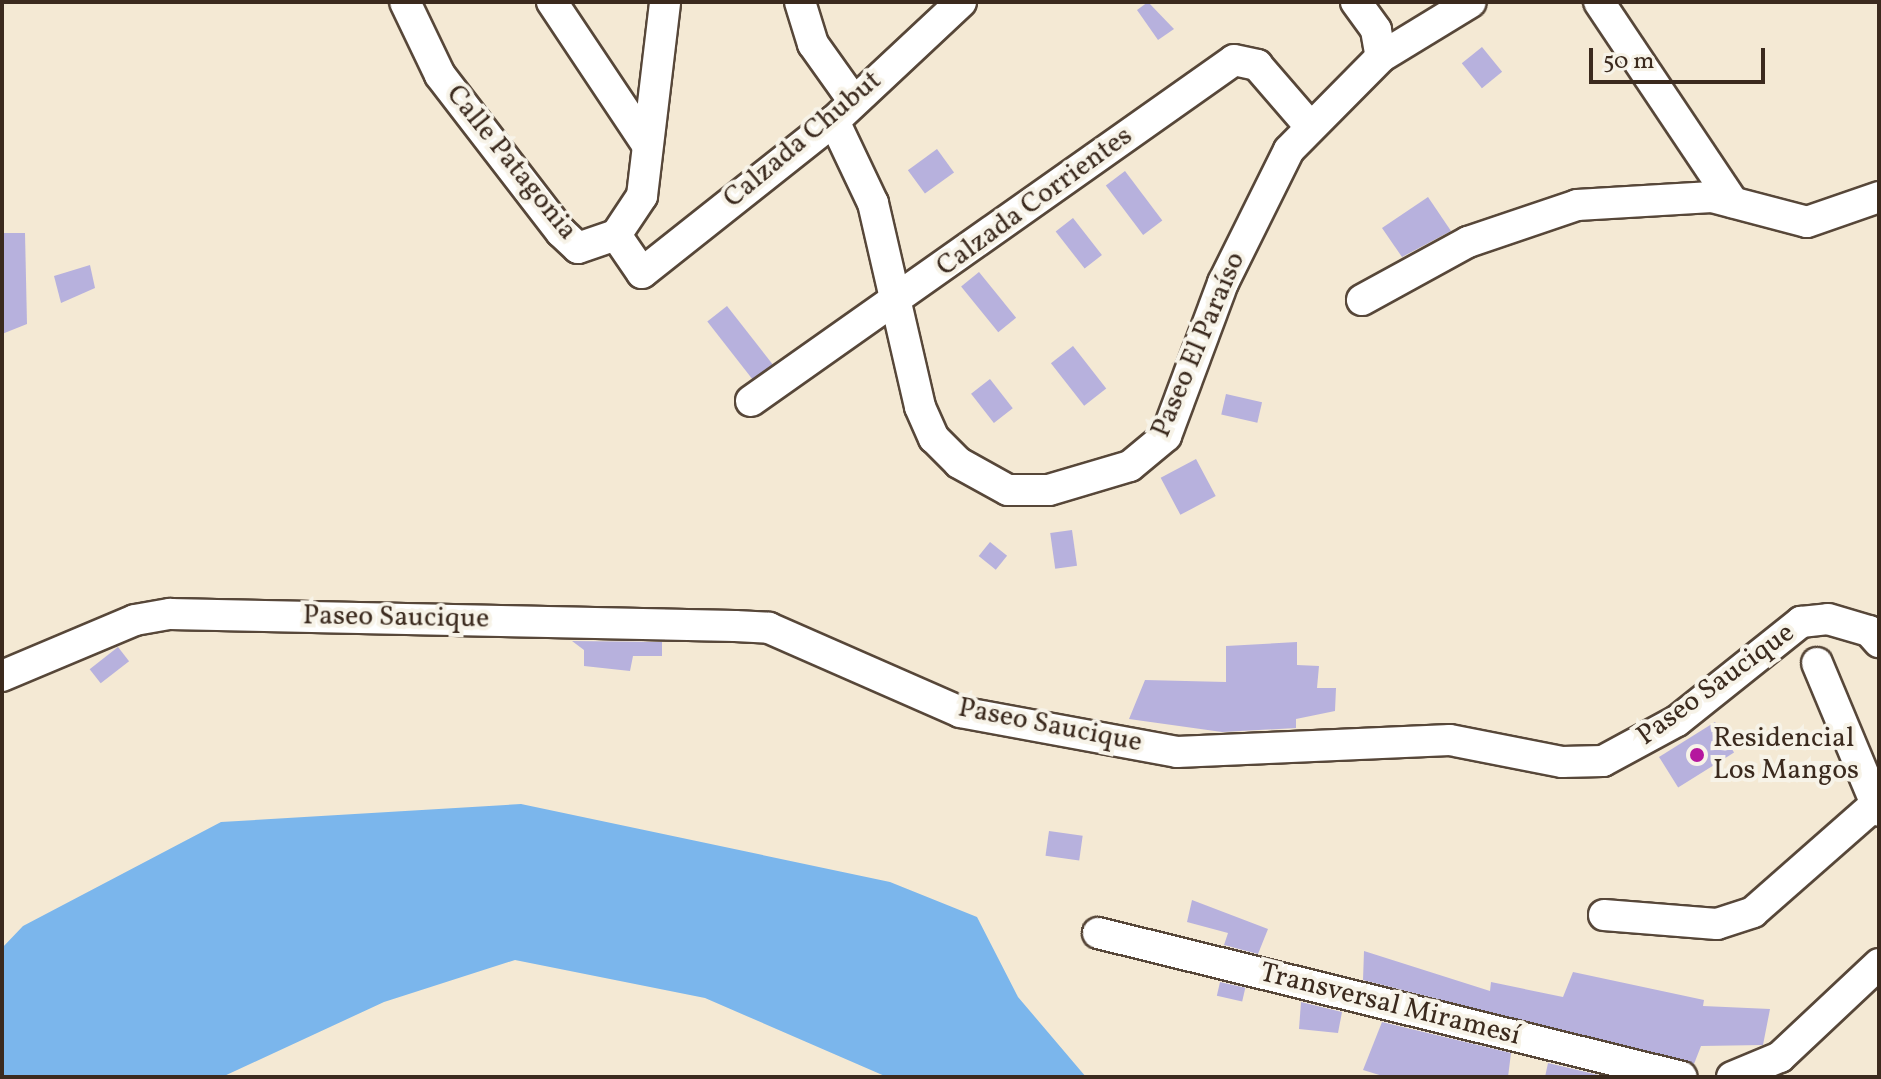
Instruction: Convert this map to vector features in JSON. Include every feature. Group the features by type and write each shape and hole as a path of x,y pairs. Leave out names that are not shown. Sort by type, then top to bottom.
{"street":[{"name":"Calle Patagonia","path":"405,2 440,75 561,232 578,248 616,235 642,273"},
{"path":"552,2 646,143"},
{"path":"616,235 642,196 665,2"},
{"name":"Paseo El Paraíso","path":"800,2 813,44 844,111 873,203 920,407 959,463 1008,490 1049,490 1130,466 1166,436 1223,283 1308,124 1381,57 1471,2"},
{"name":"Calzada Chubut","path":"642,273 844,111 961,2"},
{"path":"1356,2 1376,30 1381,57"},
{"path":"1599,2 1733,202"},
{"name":"Calzada Corrientes","path":"751,401 898,301 1234,60 1257,65 1308,124"},
{"path":"1362,300 1523,219 1630,197 1733,202 1807,222 1879,197"},
{"name":"Paseo Saucique","path":"2,676 135,620 170,614 758,627 960,712 1177,752 1450,740 1562,762 1603,761 1677,721 1801,622 1828,619 1869,631 1879,642"},
{"path":"1604,915 1717,924 1753,912 1878,808 1817,663"},
{"name":"Transversal Miramesí","path":"1098,933 1682,1077"},
{"path":"1749,1075 1879,964"}],"water":[{"path":"521,804 890,882 977,917 1018,997 1086,1077 887,1077 705,998 515,960 384,1002 222,1077 2,1077 2,948 23,926 221,822"}],"building":[{"path":"1148,2 1174,29 1158,40 1137,10"},
{"path":"1482,47 1502,72 1482,88 1462,63"},
{"path":"937,149 954,172 925,194 908,170"},
{"path":"1125,171 1162,221 1143,235 1106,185"},
{"path":"1428,197 1451,231 1402,257 1382,228"},
{"path":"1073,218 1102,255 1085,269 1056,232"},
{"path":"2,233 25,233 27,324 2,334"},
{"path":"90,265 95,288 61,303 54,276"},
{"path":"979,272 1016,318 998,332 961,286"},
{"path":"727,306 773,364 753,380 707,321"},
{"path":"1073,346 1106,389 1084,406 1051,363"},
{"path":"990,379 1013,408 994,423 971,394"},
{"path":"1226,394 1262,402 1257,423 1221,414"},
{"path":"1196,459 1216,496 1180,515 1161,478"},
{"path":"1072,530 1077,566 1055,569 1050,533"},
{"path":"990,542 1007,556 996,570 979,556"},
{"path":"572,641 662,642 662,656 633,656 630,671 584,666 584,650"},
{"path":"1297,642 1297,665 1319,666 1317,688 1336,688 1335,711 1296,719 1296,728 1222,732 1129,719 1145,680 1226,682 1226,646"},
{"path":"118,647 129,661 101,683 90,669"},
{"name":"Residencial Los Mangos","path":"1715,722 1734,753 1678,788 1659,757"},
{"path":"1049,831 1083,836 1079,860 1046,856"},
{"path":"1192,900 1268,929 1258,954 1224,945 1228,933 1187,922"},
{"path":"1364,951 1490,991 1491,982 1563,997 1573,972 1704,1000 1703,1006 1770,1009 1763,1045 1701,1046 1694,1064 1363,980"},
{"path":"1220,982 1245,988 1242,1001 1217,996"},
{"path":"1301,1002 1342,1012 1338,1033 1299,1029"},
{"path":"1382,1022 1511,1053 1508,1077 1386,1077 1363,1070"},
{"path":"1548,1063 1607,1077 1545,1077"}],"place":[{"name":"Residencial Los Mangos","path":"1697,755"}]}
